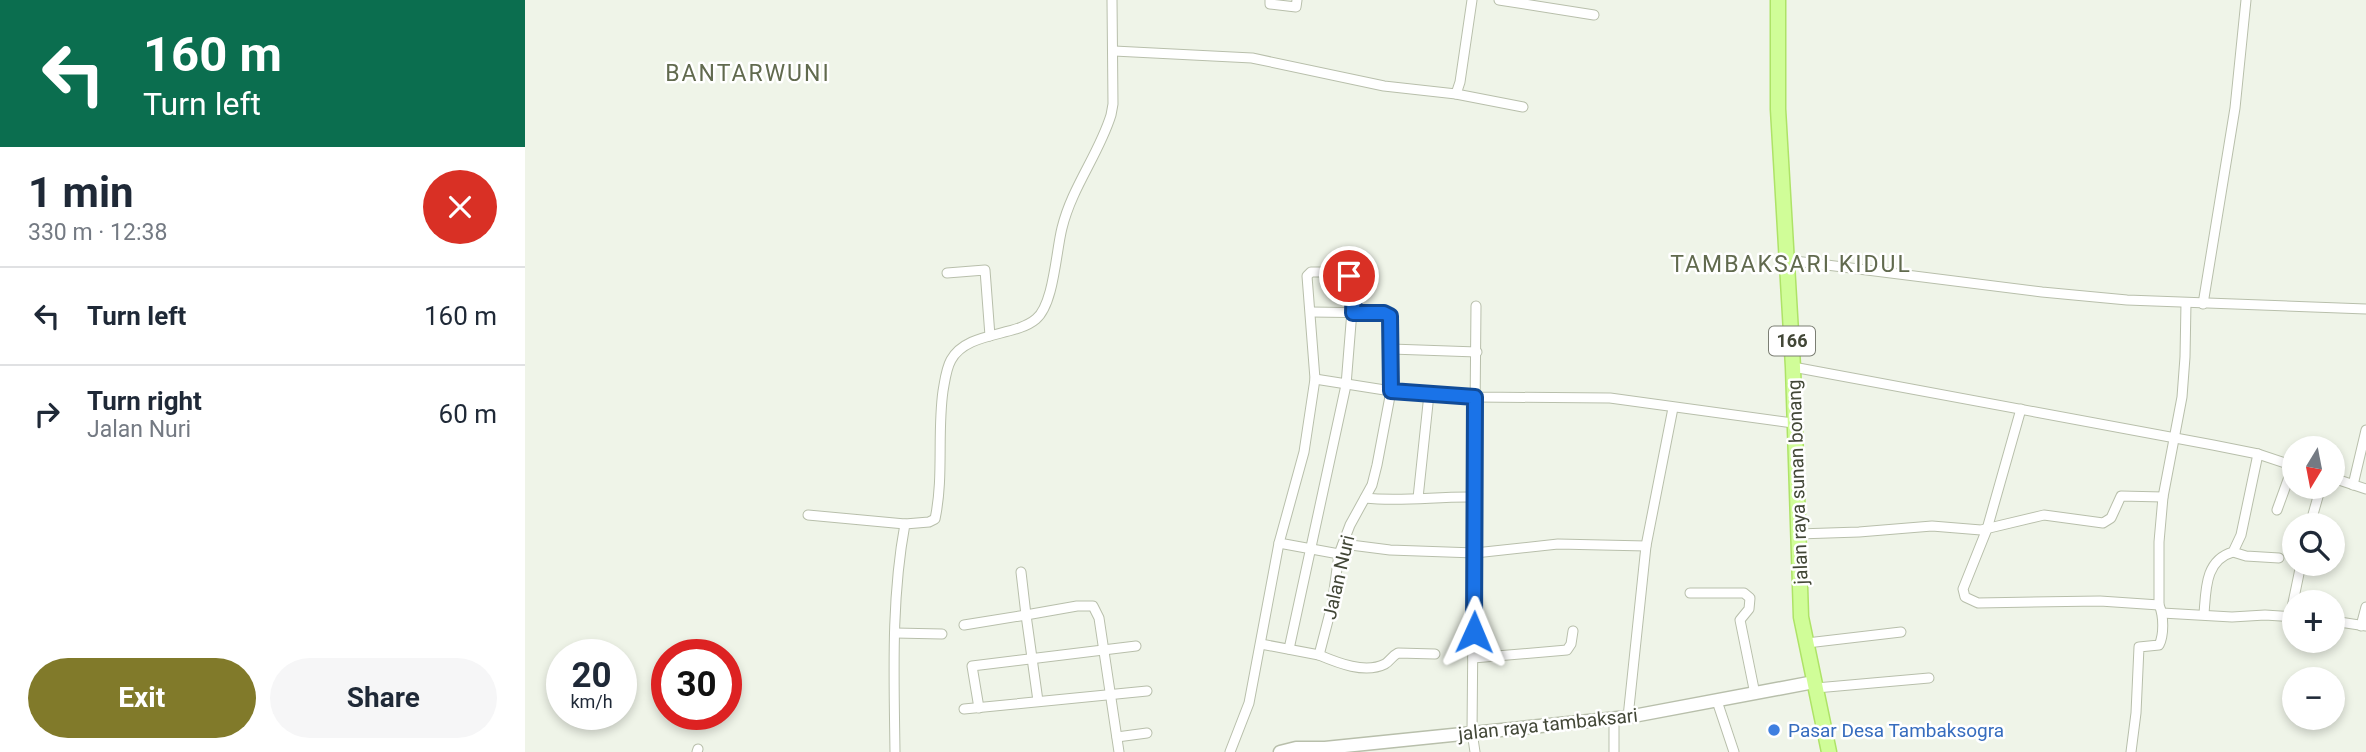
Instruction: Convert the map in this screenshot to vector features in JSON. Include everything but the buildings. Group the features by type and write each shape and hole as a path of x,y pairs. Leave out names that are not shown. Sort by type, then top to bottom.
{"main road":[{"name":"jalan raya sunan bonang","path":"1778,0 1777,109 1793,367 1801,617 1829,752"}],"street":[{"path":"808,515 905,524 935,519 940,416 946,371 952,358 968,344 1035,320 1043,310 1063,224 1079,181 1111,115 1114,51 1112,0"},
{"path":"1270,0 1270,4 1296,7 1297,0"},
{"path":"1456,94 1472,0"},
{"path":"1499,0 1594,15"},
{"path":"2203,304 2235,108 2246,0"},
{"path":"1114,51 1252,58 1384,86 1456,94 1523,107"},
{"path":"1787,260 2056,294 2203,304 2366,309"},
{"path":"947,273 985,270 990,336"},
{"path":"1230,752 1249,703 1279,543 1304,452 1315,379 1307,276 1315,271 1338,272 1352,279 1353,313 1346,385 1289,649"},
{"path":"2131,752 2139,647 2161,643 2159,542 2163,497 2175,437 2186,356 2186,303"},
{"path":"1475,752 1472,732 1476,306"},
{"path":"1311,312 1353,313"},
{"name":"Jalan Nuri","path":"1319,655 1332,605 1339,554 1350,525 1372,485 1391,391 1390,316 1384,313 1353,313"},
{"path":"1391,349 1476,352"},
{"path":"1793,367 2175,437 2258,454 2282,462"},
{"path":"1315,379 1391,391 1475,397 1610,398 1793,423"},
{"path":"1418,498 1429,394"},
{"path":"1628,717 1646,546 1673,408"},
{"path":"2021,410 1987,529 1963,589 1965,597 1973,602 2087,601 2232,617 2282,616"},
{"path":"2353,485 2366,430"},
{"path":"2233,552 2241,535 2258,454"},
{"path":"2345,482 2366,489"},
{"path":"1365,498 1383,500 1438,496 1475,497"},
{"path":"1798,534 1869,532 1932,526 1987,529 2044,515 2103,523 2111,518 2121,496 2163,497"},
{"path":"2277,510 2282,497"},
{"path":"895,752 895,633 898,566 905,524"},
{"path":"1279,543 1339,554"},
{"path":"1343,544 1389,550 1475,553 1558,544 1646,546"},
{"path":"2204,614 2207,584 2219,558 2233,552 2246,556 2279,558"},
{"path":"1021,572 1038,701"},
{"path":"1690,593 1744,593 1750,598 1749,609 1739,620 1755,694"},
{"path":"964,625 1077,606 1093,606 1099,618 1119,752"},
{"path":"2345,623 2364,626 2366,607"},
{"path":"1473,658 1567,650 1573,631"},
{"path":"1807,643 1901,632"},
{"path":"895,633 942,635"},
{"path":"1261,644 1319,655 1347,666 1363,667 1384,664 1398,653 1435,654"},
{"path":"979,708 972,666 1136,646"},
{"path":"1815,685 1929,678"},
{"name":"jalan raya tambaksari","path":"1280,752 1296,748 1360,748 1472,732 1613,719 1815,685"},
{"path":"964,709 1147,691"},
{"path":"1717,701 1734,752"},
{"path":"1613,719 1614,752"},
{"path":"1117,737 1147,733"}],"place":[{"name":"Pasar Desa Tambaksogra","path":"1774,730"}],"district":[{"name":"BANTARWUNI","path":"748,73"},
{"name":"TAMBAKSARI KIDUL","path":"1791,264"}],"route":[{"path":"1349,276 1354,282 1353,313 1384,313 1390,316 1391,391 1475,397 1474,632"}]}
